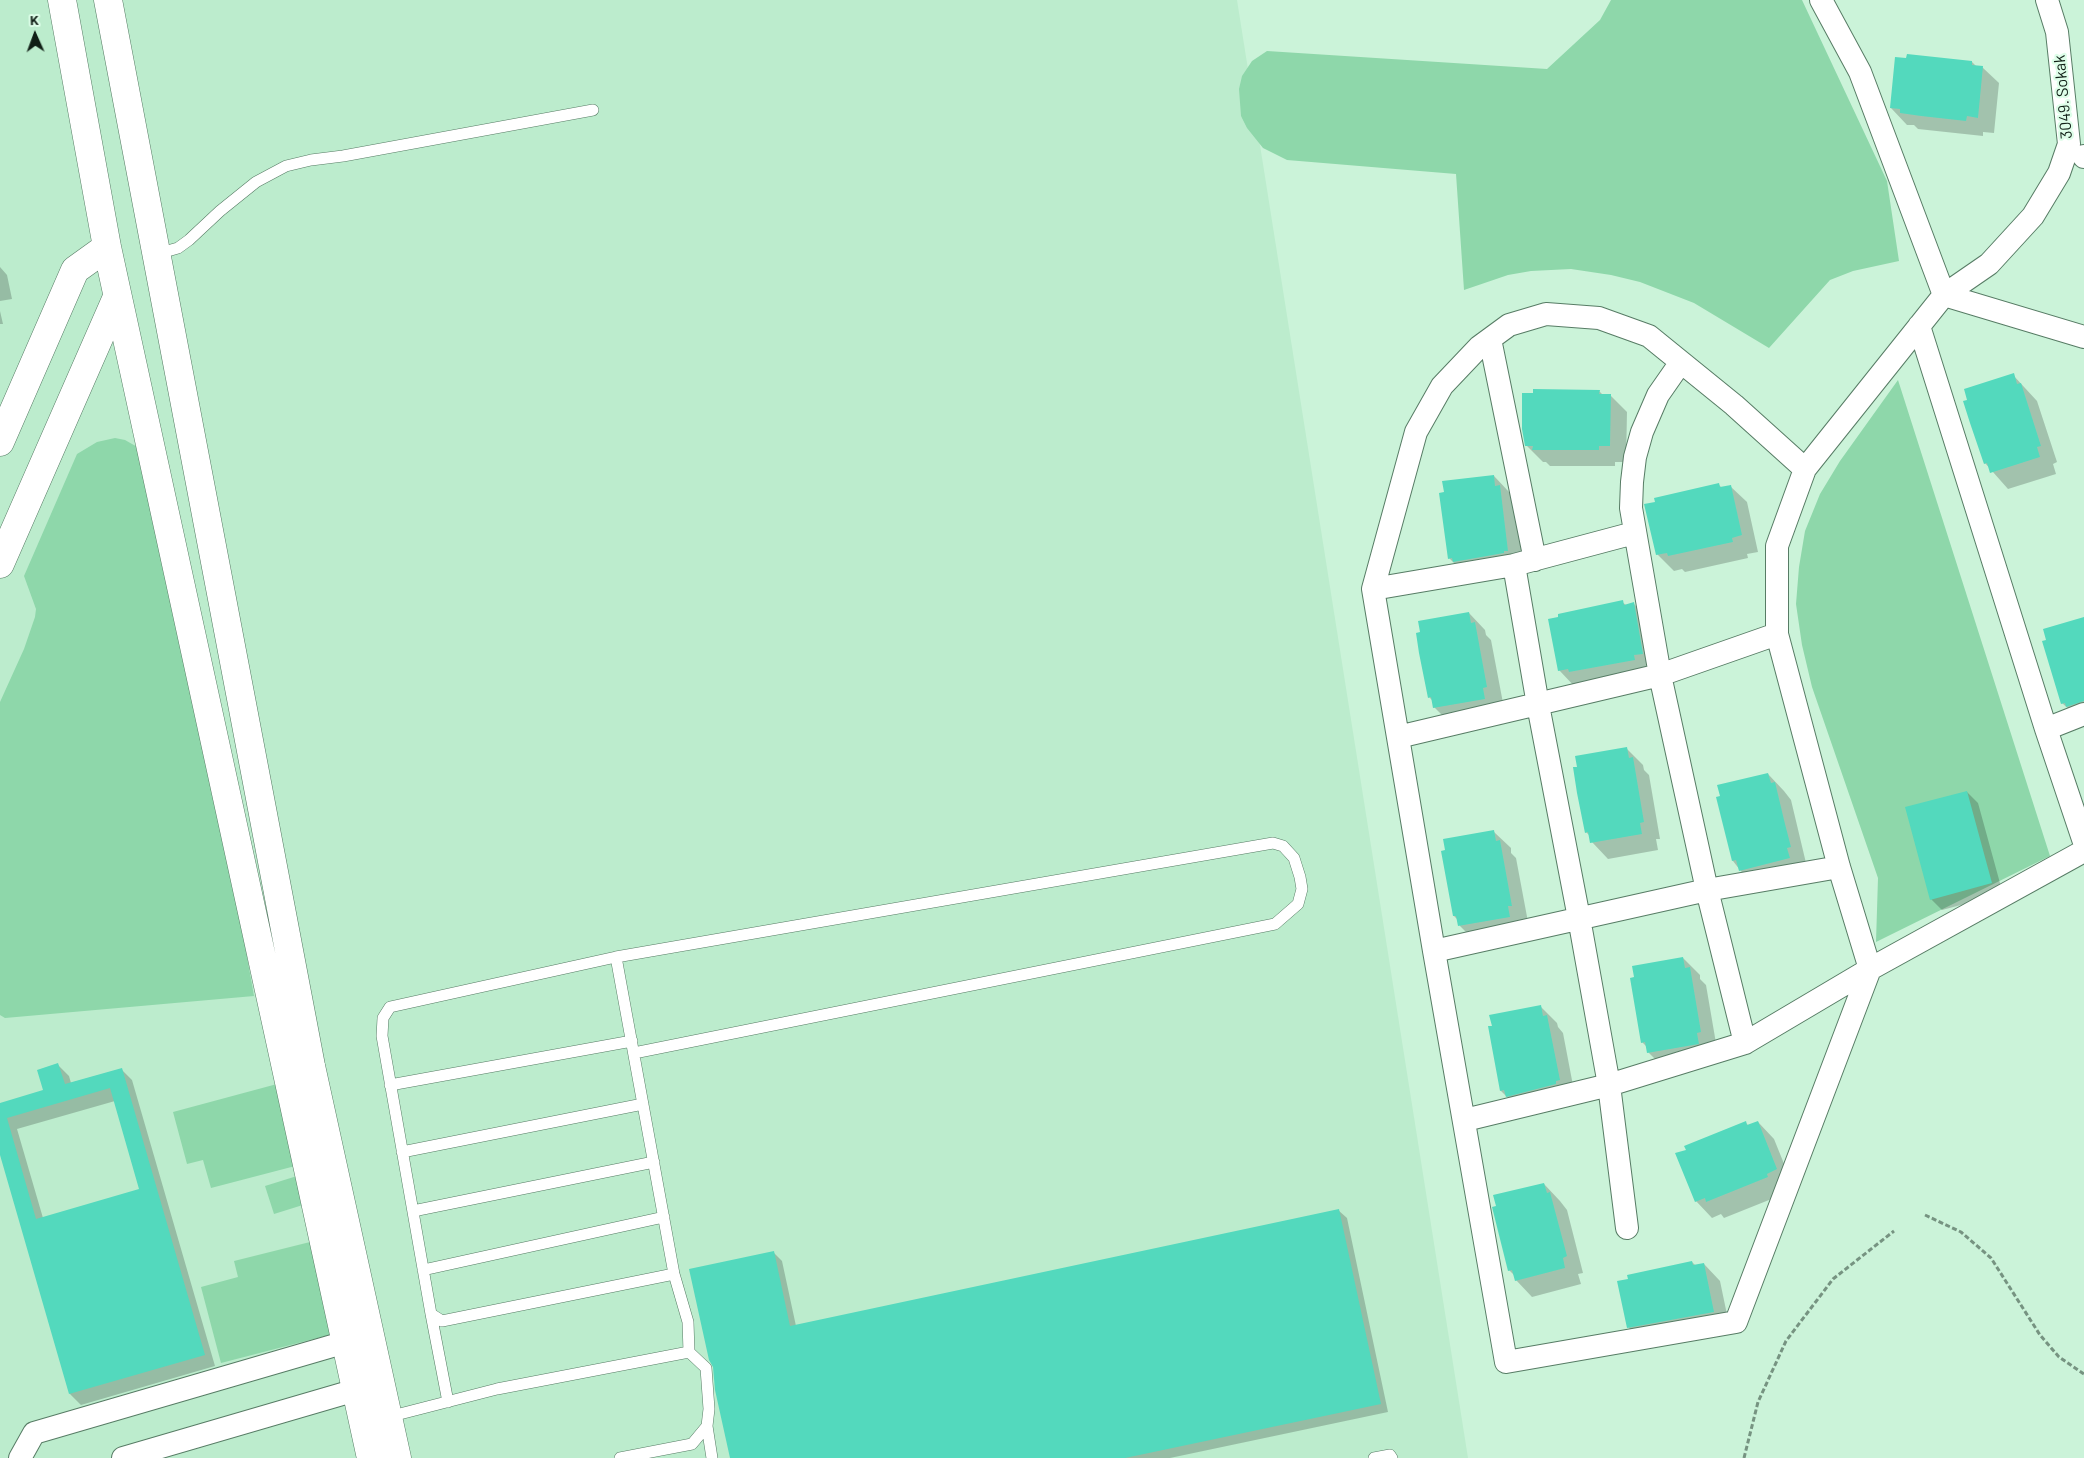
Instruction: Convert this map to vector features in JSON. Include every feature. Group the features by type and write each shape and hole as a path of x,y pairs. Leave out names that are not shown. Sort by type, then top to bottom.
{"street":[{"path":"62,0 107,247 371,1458"},
{"path":"108,0 311,1066 397,1458"},
{"path":"1821,0 1860,72 1944,295 2084,337"},
{"name":"3049. Sokak","path":"1870,969 1838,867 1777,634 1777,546 1805,469 1944,295 1989,264 2033,216 2059,173 2069,144 2057,32 2047,0"},
{"path":"0,442 75,270 107,247"},
{"path":"0,564 118,297"},
{"path":"1805,469 1734,405 1650,336 1599,318 1546,314 1509,325 1479,347 1442,386 1416,432 1373,589 1506,1362 1736,1322 1870,969"},
{"path":"1919,326 2046,729 2084,842"},
{"path":"1490,339 1524,562 1538,705 1609,1085 1627,1228"},
{"path":"1682,362 1658,395 1642,432 1635,457 1631,508 1660,675 1706,890 1745,1043"},
{"path":"1373,589 1524,562 1634,533"},
{"path":"1398,737 1660,675 1777,634"},
{"path":"2046,729 2084,714"},
{"path":"1465,1120 1609,1085 1745,1043 1870,969 2084,851"},
{"path":"1434,951 1706,890 1838,867"},
{"path":"20,1458 34,1433 346,1342"},
{"path":"123,1458 356,1390"}],"lane":[{"path":"155,254 178,248 256,182 286,166 593,110"},
{"path":"390,1085 633,1047 1275,924 1298,904 1302,889 1300,877 1294,858 1282,846 1273,843 616,957 390,1007 383,1018 382,1036 390,1085 423,1270 448,1402"},
{"path":"616,957 674,1274 688,1322 689,1352 706,1368 709,1409 707,1426 712,1458"},
{"path":"402,1152 643,1104"},
{"path":"413,1211 654,1162"},
{"path":"423,1270 664,1217"},
{"path":"431,1314 442,1321 674,1274"},
{"path":"388,1417 497,1389 689,1352"},
{"path":"620,1458 692,1444 707,1426"},
{"path":"1374,1458 1390,1455 1392,1458"}],"path":[{"path":"1925,1216 1961,1232 1991,1258 2040,1335 2058,1357 2084,1374"},
{"path":"1744,1458 1758,1402 1786,1341 1833,1279 1894,1231"}],"shaded area":[{"path":"0,0 1237,0 1468,1458 0,1458"},
{"path":"1611,0 1802,0 1887,181 1899,261 1853,271 1830,280 1769,348 1694,303 1640,282 1611,275 1571,269 1531,271 1508,275 1464,290 1456,174 1287,160 1263,148 1247,128 1241,116 1239,89 1242,76 1252,61 1267,51 1547,69 1600,20"},
{"path":"1898,380 2050,856 1876,942 1878,878 1812,687 1802,645 1796,604 1799,567 1805,531 1820,494 1840,461"},
{"path":"115,438 125,440 139,448 230,861 254,996 5,1018 0,1015 0,702 24,649 35,617 36,609 24,576 77,454 97,442"},
{"path":"277,1084 299,1165 211,1188 203,1160 187,1164 173,1112"},
{"path":"297,1176 306,1204 274,1214 265,1186"},
{"path":"310,1242 333,1334 221,1363 201,1287 238,1277 234,1261"}],"building":[{"path":"1907,54 1972,61 1972,65 1983,66 1978,118 1967,116 1966,121 1921,116 1900,113 1900,109 1890,108 1895,57 1906,58"},
{"path":"2014,373 2017,384 2021,383 2041,446 2037,447 2040,457 1990,473 1987,463 1984,464 1963,401 1967,400 1964,389"},
{"path":"1533,389 1600,390 1599,394 1611,394 1610,446 1599,446 1599,450 1532,450 1533,446 1525,446 1522,429 1522,393 1533,393"},
{"path":"1494,475 1495,486 1500,485 1508,551 1453,562 1452,558 1448,559 1439,493 1444,492 1442,481"},
{"path":"1719,483 1720,487 1731,485 1742,535 1732,538 1733,542 1668,556 1667,553 1656,555 1644,504 1655,502 1654,498"},
{"path":"1623,600 1624,605 1634,602 1643,654 1634,655 1635,660 1569,672 1568,669 1558,671 1548,619 1558,617 1558,614"},
{"path":"1469,612 1471,623 1475,622 1487,687 1483,688 1485,699 1433,708 1431,697 1428,698 1419,653 1416,633 1420,632 1418,621"},
{"path":"2084,617 2084,701 2066,707 2065,703 2061,704 2042,641 2046,640 2043,629"},
{"path":"1627,747 1629,758 1633,757 1644,822 1640,823 1642,834 1590,843 1588,832 1585,833 1577,793 1573,767 1577,767 1575,756"},
{"path":"1768,773 1771,783 1775,782 1791,847 1787,848 1790,858 1739,871 1736,860 1732,861 1716,797 1720,796 1717,785"},
{"path":"1967,791 1992,883 1930,900 1905,807"},
{"path":"1494,830 1496,841 1500,840 1512,906 1508,906 1510,917 1458,926 1456,916 1453,916 1441,851 1445,850 1443,839"},
{"path":"1683,957 1685,968 1690,967 1701,1032 1697,1033 1699,1044 1647,1053 1645,1042 1641,1043 1630,978 1634,977 1632,966"},
{"path":"1541,1005 1543,1016 1547,1015 1560,1080 1556,1081 1556,1084 1506,1097 1504,1090 1500,1091 1488,1026 1492,1026 1489,1015"},
{"path":"58,1063 65,1084 122,1068 205,1355 69,1394 0,1155 0,1103 43,1090 37,1070","holes":["110,1088 139,1189 36,1219 7,1118"]},
{"path":"1746,1121 1747,1125 1758,1121 1777,1169 1767,1174 1768,1177 1706,1202 1705,1198 1695,1202 1675,1153 1686,1150 1684,1146"},
{"path":"1544,1183 1547,1193 1550,1192 1567,1256 1563,1258 1565,1268 1515,1281 1512,1270 1508,1271 1492,1207 1496,1206 1493,1195"},
{"path":"1339,1209 1381,1404 1125,1458 730,1458 715,1390 713,1367 709,1360 689,1269 774,1251 790,1326"},
{"path":"1692,1261 1693,1265 1704,1263 1714,1312 1627,1328 1617,1281 1628,1279 1627,1275"}]}
